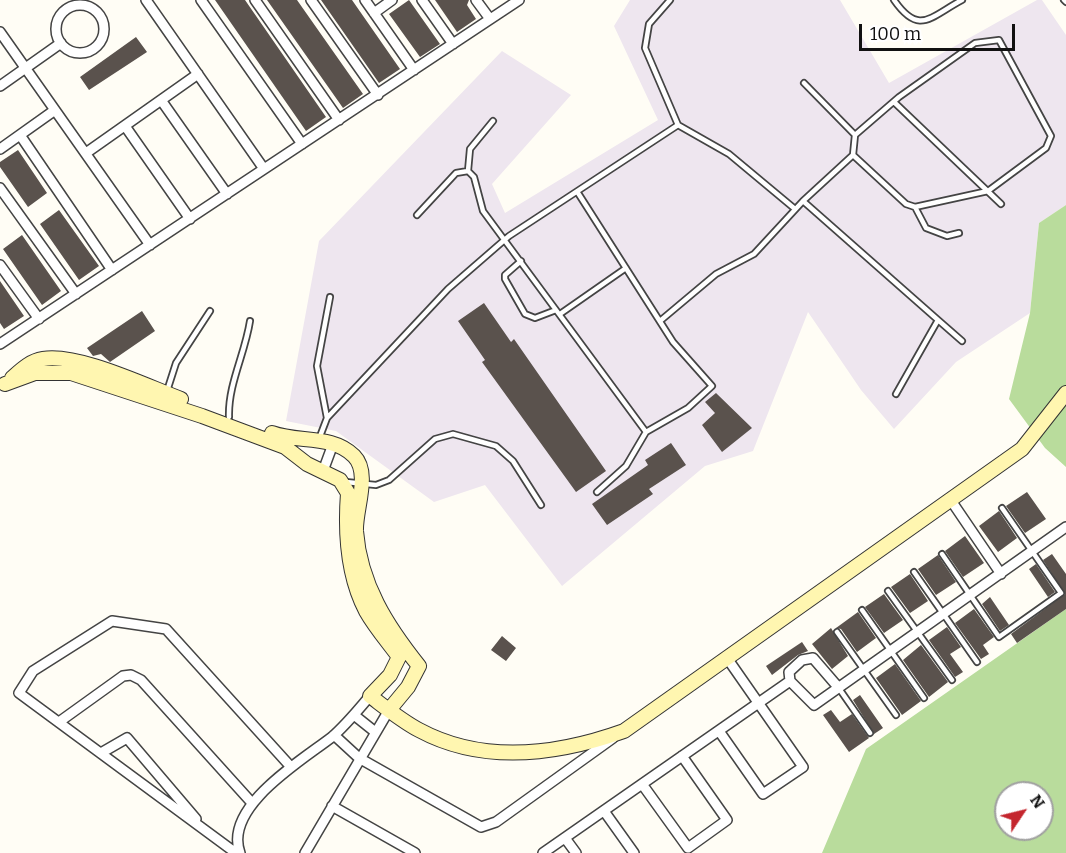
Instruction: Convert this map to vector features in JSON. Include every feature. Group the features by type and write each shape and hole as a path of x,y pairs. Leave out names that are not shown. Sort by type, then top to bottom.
{"street":[{"path":"146,0 264,169"},
{"path":"201,0 303,144"},
{"path":"255,0 339,120"},
{"path":"311,0 378,95"},
{"path":"365,0 414,70"},
{"path":"374,13 392,0"},
{"path":"422,0 453,44"},
{"path":"476,0 490,19"},
{"path":"0,343 519,0"},
{"path":"84,4 100,15 105,33 95,48 76,53 61,43 56,24 66,9 84,4"},
{"path":"0,32 150,245"},
{"path":"0,86 61,43"},
{"path":"86,153 198,75"},
{"path":"161,100 227,194"},
{"path":"0,149 55,110"},
{"path":"125,126 190,219"},
{"path":"20,135 112,270"},
{"path":"0,189 76,294"},
{"path":"0,265 39,319"},
{"path":"3,386 34,373 71,373 229,417 288,439 318,440 333,444 356,457 361,468 356,530 363,568 377,607 419,666 408,687 374,731 308,852"},
{"path":"334,735 359,758 481,826 496,822 1022,449 1066,393"},
{"path":"165,398 285,447 298,458 340,480 348,493 345,529 354,580 366,611 399,657 390,675 334,735 291,767 252,803 244,813 238,829 238,853"},
{"path":"298,458 303,439"},
{"path":"323,471 333,444"},
{"path":"950,499 1001,573"},
{"path":"838,687 821,665 809,657 795,665 789,672 790,681 814,705 1066,527"},
{"path":"238,853 19,693 33,671 112,621 166,629 291,767"},
{"path":"719,730 763,794 803,767 727,658"},
{"path":"59,722 123,676 131,675 141,680 252,803"},
{"path":"543,853 790,681"},
{"path":"370,696 436,738 473,748 531,754 572,747 624,731"},
{"path":"354,715 374,731"},
{"path":"101,753 127,738 208,832"},
{"path":"642,784 688,848 727,820 682,756"},
{"path":"332,806 415,853"},
{"path":"604,811 634,853"},
{"path":"565,838 576,853"}],"lane":[{"path":"670,0 649,24 645,48 678,125 729,154 795,209"},
{"path":"894,0 905,16 916,22 923,21 962,0"},
{"path":"660,321 716,274 754,254 803,201 853,155 855,135 894,102 975,43 999,40 1051,136 1046,148 988,191 915,207 906,204 853,155"},
{"path":"804,83 855,135"},
{"path":"894,102 1001,204"},
{"path":"468,171 470,149 494,122"},
{"path":"318,440 327,418 448,289 505,239 678,125"},
{"path":"417,215 456,173 468,171"},
{"path":"468,171 474,177 483,211 646,432"},
{"path":"578,193 673,342 712,386 688,408 646,432 626,466 597,492"},
{"path":"803,201 962,342"},
{"path":"915,207 926,228 946,236 959,233"},
{"path":"521,261 505,275 505,279 525,314 536,318 558,312 626,268"},
{"path":"327,418 317,366 330,297"},
{"path":"165,398 176,363 210,311"},
{"path":"896,394 938,320"},
{"path":"229,417 229,397 246,349 250,321"},
{"path":"340,480 376,485 389,480 435,439 453,434 496,446 513,461 541,505"},
{"path":"942,554 999,637 1061,593 1002,508"},
{"path":"914,572 977,662"},
{"path":"888,591 952,680"},
{"path":"862,610 924,698"},
{"path":"837,632 896,715"},
{"path":"838,687 870,733"}],"shaded area":[{"path":"630,0 840,0 889,83 1037,0 1042,0 1066,35 1066,205 1039,223 1030,313 956,362 894,429 861,390 808,312 753,451 705,466 562,586 485,485 434,502 336,431 286,421 319,241 502,51 571,95 492,184 505,213 658,120 614,26"}],"green space":[{"path":"1066,205 1066,467 1045,448 1009,399 1030,313 1039,223"},
{"path":"1066,609 1066,853 822,853 866,749"}],"building":[{"path":"215,0 245,0 326,117 306,131"},
{"path":"267,0 297,0 363,94 343,108"},
{"path":"321,0 352,0 400,69 379,83"},
{"path":"409,0 440,44 420,57 389,14"},
{"path":"435,0 469,0 467,5 476,19 457,32"},
{"path":"136,37 147,52 89,90 80,77"},
{"path":"18,150 47,193 28,207 0,167 0,162"},
{"path":"59,210 99,266 79,280 40,224"},
{"path":"22,235 61,291 42,305 3,249"},
{"path":"0,281 24,316 4,329 0,323"},
{"path":"484,303 511,342 514,339 606,471 576,492 482,362 485,360 458,321"},
{"path":"142,311 155,331 110,362 101,354 93,356 87,348"},
{"path":"716,393 752,428 722,452 702,425 715,413 705,402"},
{"path":"671,443 686,465 649,489 653,494 607,525 592,504 648,465 645,460"},
{"path":"1027,492 1046,519 1025,533 1006,506"},
{"path":"999,511 1017,538 998,552 979,526"},
{"path":"965,536 984,563 963,577 945,551"},
{"path":"1052,554 1066,574 1066,609 1017,643 1011,634 1065,594 1043,560"},
{"path":"938,555 956,582 936,595 918,569"},
{"path":"1036,564 1055,592 1048,597 1029,569"},
{"path":"910,574 928,601 910,613 891,587"},
{"path":"884,594 903,620 884,633 865,607"},
{"path":"990,597 1009,625 1000,631 982,604"},
{"path":"974,609 994,637 983,645 989,654 981,659 955,623"},
{"path":"858,612 876,638 857,652 841,629 836,628"},
{"path":"947,627 961,647 950,654 963,672 955,677 929,640"},
{"path":"831,628 848,656 832,669 812,644"},
{"path":"502,636 516,648 506,661 491,650"},
{"path":"802,642 808,651 798,655 772,675 766,666"},
{"path":"921,645 948,682 929,697 903,660"},
{"path":"895,664 921,701 902,715 876,678"},
{"path":"860,695 883,728 874,734 853,700"},
{"path":"831,710 840,722 852,714 869,738 849,752 823,715"}]}
